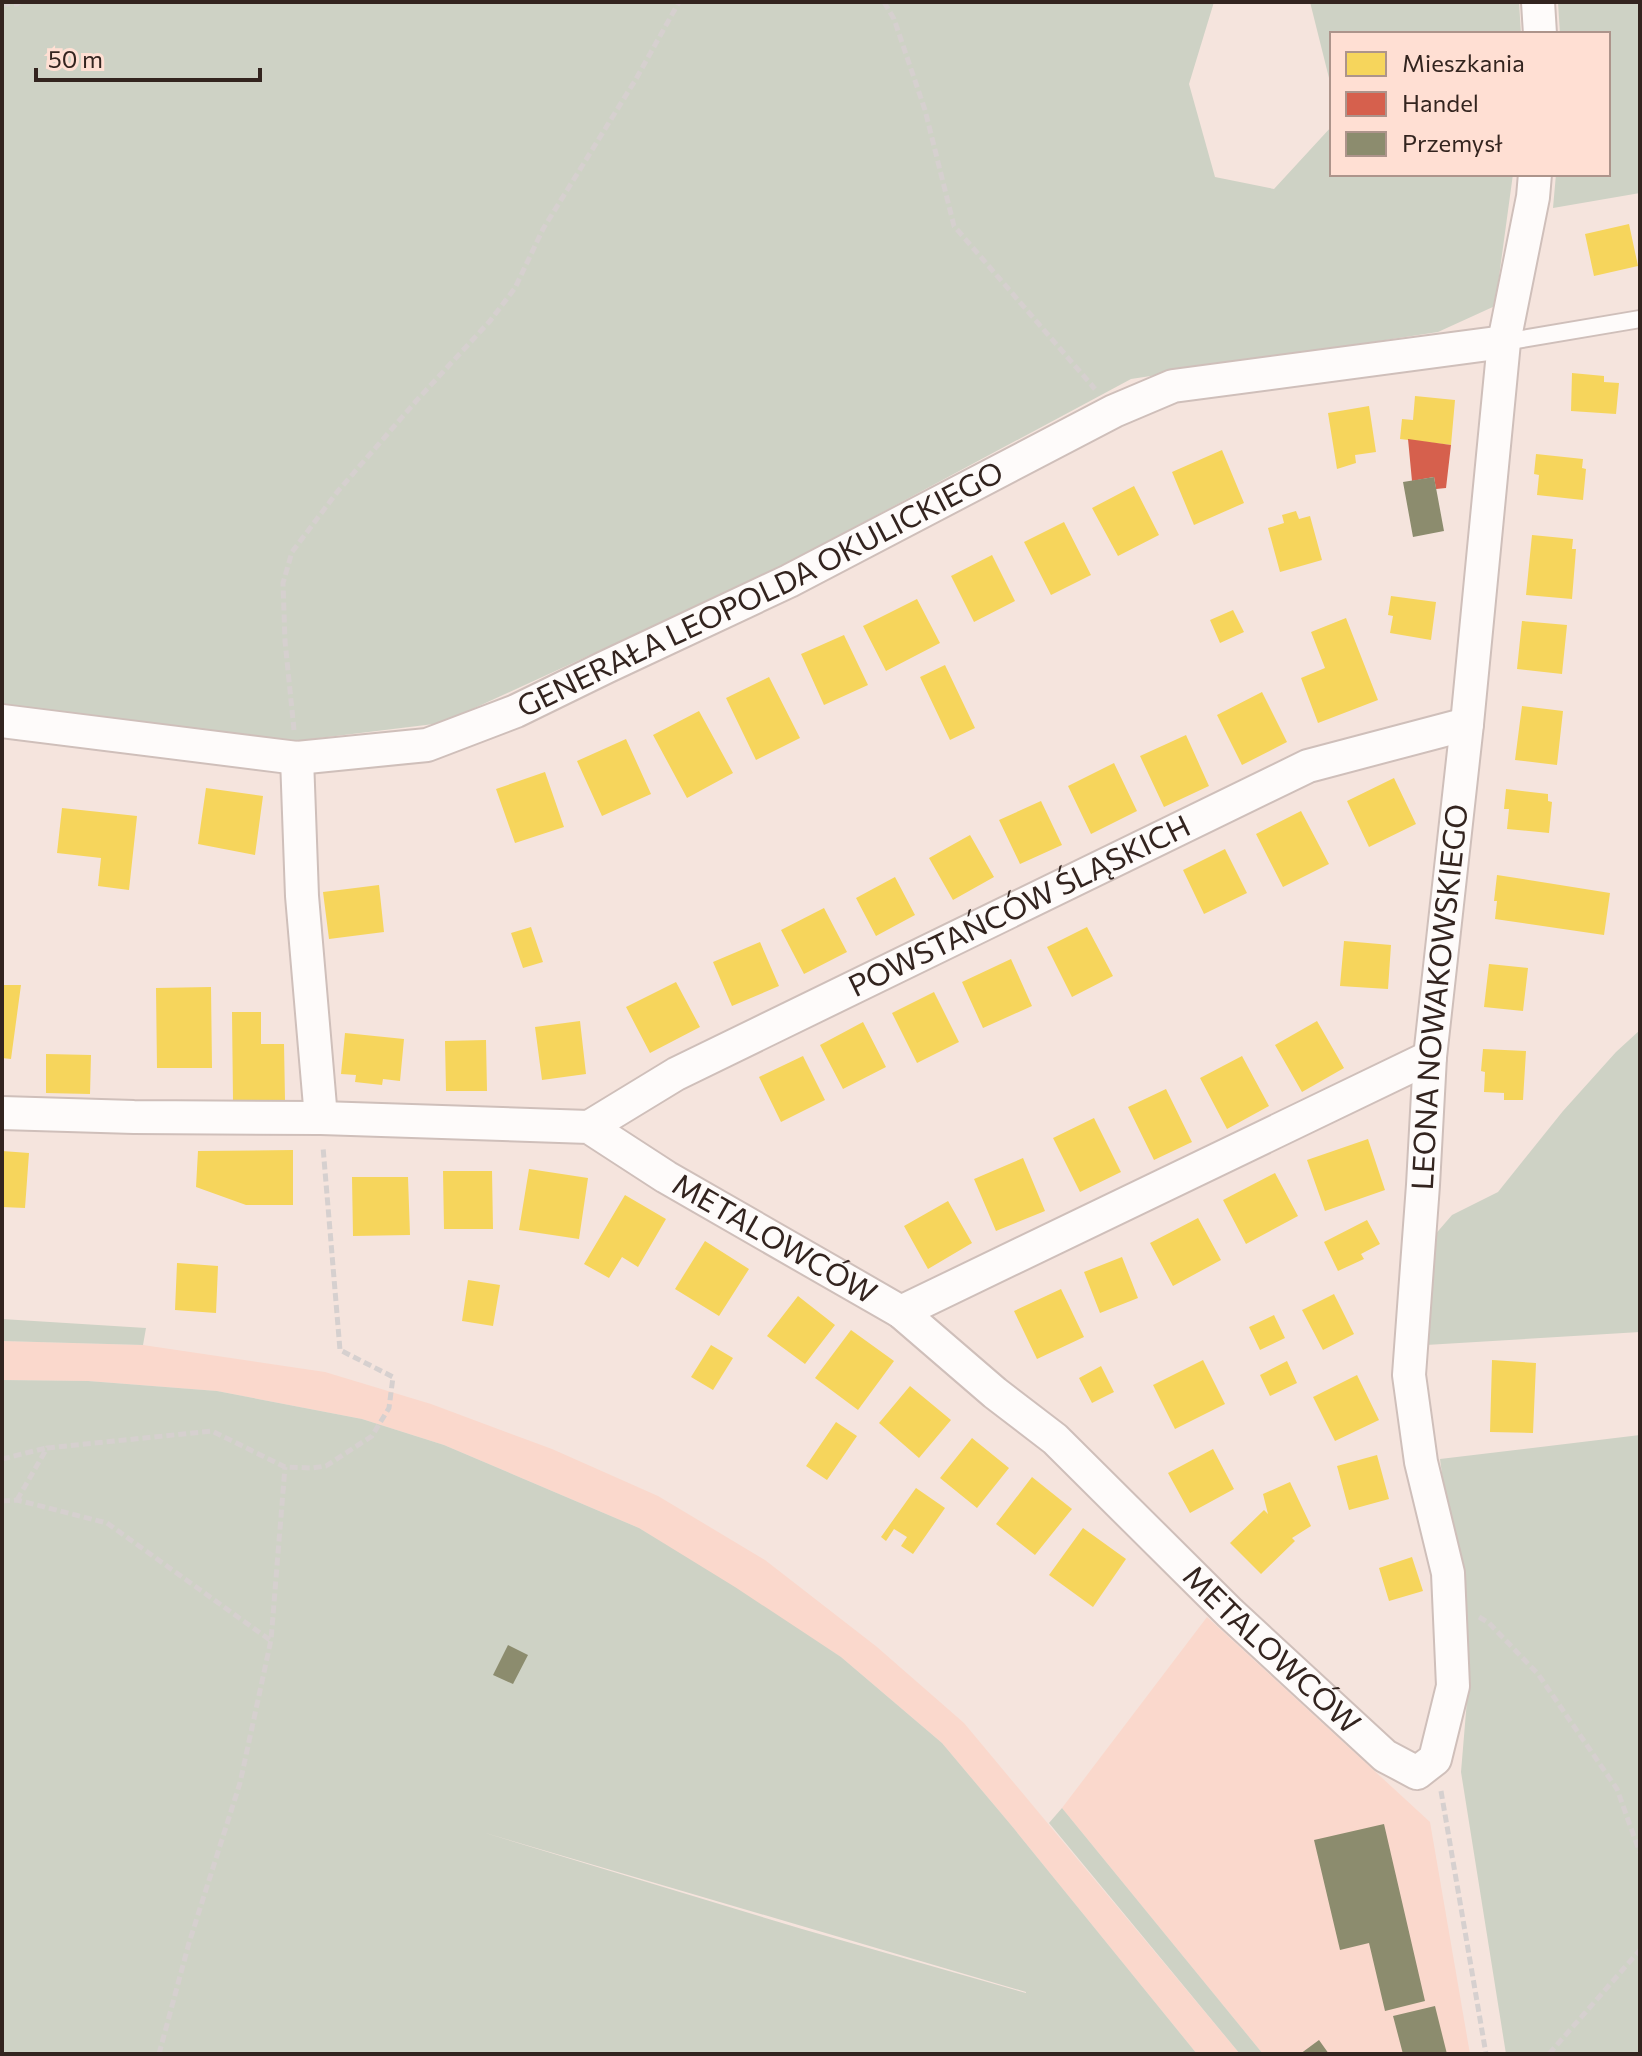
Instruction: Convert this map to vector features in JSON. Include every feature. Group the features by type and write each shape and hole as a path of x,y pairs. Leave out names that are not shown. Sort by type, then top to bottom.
{"street":[{"path":"1538,2 1540,32"},
{"name":"LEONA NOWAKOWSKIEGO","path":"1435,1759 1453,1686 1450,1601 1448,1573 1421,1462 1409,1375 1430,1057 1467,724 1504,342 1535,176"},
{"name":"GENERAŁA LEOPOLDA OKULICKIEGO","path":"2,721 297,758 427,745 516,711 789,581 1114,411 1173,386 1504,342"},
{"name":"POWSTAŃCÓW ŚLĄSKICH","path":"589,1127 676,1074 1308,766 1467,724"},
{"path":"297,758 302,896 321,1118"},
{"path":"901,1312 1430,1057"},
{"path":"2,1113 321,1118 589,1127"},
{"name":"METALOWCÓW","path":"589,1127 666,1177 901,1312 995,1393 1055,1439 1230,1613 1385,1756 1417,1773 1435,1759"}],"lane":[{"path":"1504,342 1640,319"}],"path":[{"path":"2,4 20,2"},
{"path":"297,758 289,692 283,583 292,552 338,491 490,321 515,288 543,229 636,79 679,2"},
{"path":"884,2 894,19 925,110 954,226 1114,411"},
{"path":"2,1459 47,1448 212,1431 285,1467 312,1468 326,1466 372,1436 389,1408 393,1377 340,1350 321,1118"},
{"path":"17,1500 47,1448"},
{"path":"159,2054 189,1943 240,1783 271,1640 285,1467"},
{"path":"2,1501 17,1500 107,1523 271,1640"},
{"path":"1450,1601 1489,1623 1538,1674 1617,1789 1640,1853"},
{"path":"1435,1759 1486,2054"},
{"path":"1549,2054 1640,1950"}],"shaded area":[{"path":"2,2 1214,2 1189,84 1215,177 1274,189 1330,128 1330,176 1513,176 1495,306 1438,332 1131,379 769,573 442,723 295,741 2,706"},
{"path":"1310,2 1519,2 1521,32 1330,32 1330,82"},
{"path":"1558,2 1640,2 1640,193 1553,208 1556,176 1610,176 1610,32 1560,32"},
{"path":"1640,1030 1640,1332 1426,1345 1433,1237 1452,1215 1498,1192 1563,1111"},
{"path":"2,1319 146,1328 143,1345 2,1341"},
{"path":"2,1341 143,1345 325,1372 431,1404 552,1449 658,1496 765,1560 877,1647 964,1723 1240,2054 1197,2054 942,1743 841,1657 639,1528 444,1445 362,1419 217,1391 88,1381 2,1380"},
{"path":"2,1380 88,1381 217,1391 362,1419 444,1445 639,1528 841,1657 942,1743 1197,2054 2,2054","holes":["482,1832 1026,1992 802,1929"]},
{"path":"1640,1435 1640,2054 1506,2054 1461,1772 1468,1688 1440,1459"},
{"path":"1207,1617 1430,1822 1470,2054 1263,2054 1062,1808"},
{"path":"1062,1808 1263,2054 1240,2054 1049,1823"}],"building: Mieszkania":[{"path":"1629,224 1638,266 1594,276 1585,234"},
{"path":"1572,373 1604,376 1604,382 1619,383 1616,414 1571,411"},
{"path":"1415,396 1455,400 1451,445 1400,439 1402,419 1413,420"},
{"path":"1369,406 1376,452 1355,455 1356,463 1337,469 1328,413"},
{"path":"1222,450 1244,503 1194,525 1172,472"},
{"path":"1536,454 1583,459 1582,468 1586,469 1583,500 1537,495 1539,475 1534,474"},
{"path":"1134,486 1159,535 1118,556 1092,508"},
{"path":"1296,511 1299,519 1310,516 1322,560 1280,572 1268,528 1284,523 1282,515"},
{"path":"1064,522 1091,575 1051,595 1024,542"},
{"path":"1532,535 1573,539 1572,549 1576,549 1572,599 1526,595"},
{"path":"992,555 1015,601 974,622 951,576"},
{"path":"1391,596 1436,602 1431,640 1390,633 1393,616 1388,615"},
{"path":"917,599 940,643 886,671 863,626"},
{"path":"1233,610 1244,632 1220,643 1210,620"},
{"path":"1346,618 1378,700 1318,723 1301,678 1325,668 1311,632"},
{"path":"1522,621 1567,625 1562,674 1517,669"},
{"path":"844,635 868,685 824,705 801,654"},
{"path":"945,665 975,728 950,740 920,677"},
{"path":"769,677 800,738 756,760 726,698"},
{"path":"1262,692 1287,742 1242,765 1217,715"},
{"path":"1522,706 1563,711 1557,765 1515,760"},
{"path":"699,711 733,773 687,798 653,735"},
{"path":"1186,735 1209,786 1164,807 1140,756"},
{"path":"626,739 651,794 602,816 577,761"},
{"path":"1114,763 1137,811 1091,834 1068,786"},
{"path":"545,772 564,827 515,843 496,789"},
{"path":"1394,778 1416,824 1369,847 1347,801"},
{"path":"206,788 263,796 255,855 198,844"},
{"path":"1506,789 1548,794 1548,801 1552,802 1549,833 1507,829 1509,809 1504,809"},
{"path":"1041,801 1062,845 1020,864 999,820"},
{"path":"62,808 137,816 129,890 98,886 101,858 57,853"},
{"path":"1301,811 1329,864 1283,887 1256,834"},
{"path":"970,835 994,877 953,900 929,858"},
{"path":"1225,849 1247,893 1204,914 1183,870"},
{"path":"1497,875 1610,893 1604,935 1495,919"},
{"path":"895,877 915,915 876,936 856,898"},
{"path":"379,885 384,932 329,939 323,892"},
{"path":"824,908 847,952 804,974 781,930"},
{"path":"531,927 543,962 523,968 511,933"},
{"path":"1087,927 1113,976 1072,997 1047,947"},
{"path":"1344,941 1391,945 1388,989 1340,986"},
{"path":"760,942 779,986 732,1006 713,962"},
{"path":"1011,959 1032,1006 983,1028 962,982"},
{"path":"1489,964 1528,968 1523,1011 1484,1007"},
{"path":"676,982 700,1027 650,1053 626,1007"},
{"path":"2,985 21,985 11,1059 2,1058"},
{"path":"211,987 212,1068 157,1068 156,988"},
{"path":"934,992 959,1042 917,1063 892,1013"},
{"path":"232,1012 261,1012 261,1044 284,1044 285,1100 233,1101"},
{"path":"580,1021 586,1074 542,1080 535,1027"},
{"path":"1317,1021 1344,1068 1302,1092 1275,1045"},
{"path":"863,1022 886,1067 843,1089 820,1045"},
{"path":"345,1033 404,1039 400,1081 383,1079 382,1085 355,1082 356,1075 341,1074"},
{"path":"486,1040 487,1091 446,1091 445,1041"},
{"path":"1483,1049 1526,1051 1523,1100 1504,1100 1504,1093 1484,1092 1485,1072 1481,1071"},
{"path":"46,1054 91,1055 90,1094 46,1093"},
{"path":"803,1056 825,1100 781,1122 759,1077"},
{"path":"1242,1056 1269,1106 1227,1129 1200,1078"},
{"path":"1166,1089 1192,1142 1154,1160 1128,1107"},
{"path":"1094,1118 1121,1172 1080,1192 1053,1138"},
{"path":"1368,1139 1385,1190 1325,1211 1307,1160"},
{"path":"293,1150 293,1205 246,1205 196,1187 198,1151"},
{"path":"2,1151 29,1153 25,1208 2,1207"},
{"path":"1023,1158 1045,1211 996,1231 974,1179"},
{"path":"529,1169 588,1178 579,1239 519,1230"},
{"path":"443,1171 492,1171 493,1229 444,1229"},
{"path":"1275,1173 1298,1216 1246,1244 1223,1200"},
{"path":"352,1177 408,1177 410,1235 353,1236"},
{"path":"625,1195 666,1219 638,1267 622,1257 609,1278 584,1264"},
{"path":"948,1201 972,1243 928,1269 904,1226"},
{"path":"1198,1218 1221,1260 1173,1286 1150,1243"},
{"path":"1367,1220 1380,1244 1361,1254 1364,1259 1338,1271 1324,1242"},
{"path":"705,1241 749,1269 719,1316 675,1289"},
{"path":"1122,1257 1138,1298 1100,1313 1084,1272"},
{"path":"177,1263 218,1266 216,1313 175,1310"},
{"path":"468,1280 500,1285 493,1326 462,1321"},
{"path":"1061,1289 1084,1337 1037,1359 1014,1311"},
{"path":"1334,1294 1354,1334 1323,1350 1302,1310"},
{"path":"798,1296 835,1325 805,1364 767,1336"},
{"path":"1274,1315 1285,1338 1260,1350 1249,1327"},
{"path":"851,1330 894,1361 858,1410 815,1378"},
{"path":"711,1345 733,1358 713,1390 691,1377"},
{"path":"1203,1360 1225,1404 1175,1429 1153,1385"},
{"path":"1492,1360 1536,1363 1533,1433 1490,1432"},
{"path":"1287,1361 1297,1383 1270,1396 1260,1375"},
{"path":"1101,1366 1114,1392 1092,1403 1079,1378"},
{"path":"1357,1375 1379,1420 1335,1441 1313,1397"},
{"path":"910,1386 951,1420 919,1458 879,1423"},
{"path":"836,1422 857,1436 827,1480 806,1466"},
{"path":"972,1438 1009,1468 977,1508 940,1478"},
{"path":"1213,1449 1234,1489 1190,1513 1168,1473"},
{"path":"1377,1455 1389,1499 1349,1510 1337,1466"},
{"path":"1032,1477 1072,1509 1035,1555 996,1524"},
{"path":"1290,1482 1311,1526 1292,1538 1295,1541 1261,1574 1230,1543 1264,1510 1268,1514 1263,1494"},
{"path":"916,1488 945,1508 913,1554 901,1546 907,1537 894,1529 886,1541 881,1537"},
{"path":"1083,1528 1126,1559 1093,1607 1049,1575"},
{"path":"1412,1557 1423,1591 1389,1601 1379,1568"}],"building: Handel":[{"path":"1408,439 1451,445 1446,488 1436,489 1434,477 1412,481"}],"building: Przemysł":[{"path":"1434,477 1444,531 1413,537 1403,482"},
{"path":"508,1645 528,1655 513,1684 493,1675"},
{"path":"1384,1824 1425,2001 1385,2011 1369,1943 1340,1950 1314,1840"},
{"path":"1435,2006 1447,2054 1403,2054 1393,2016"},
{"path":"1319,2040 1329,2054 1300,2054"}]}
